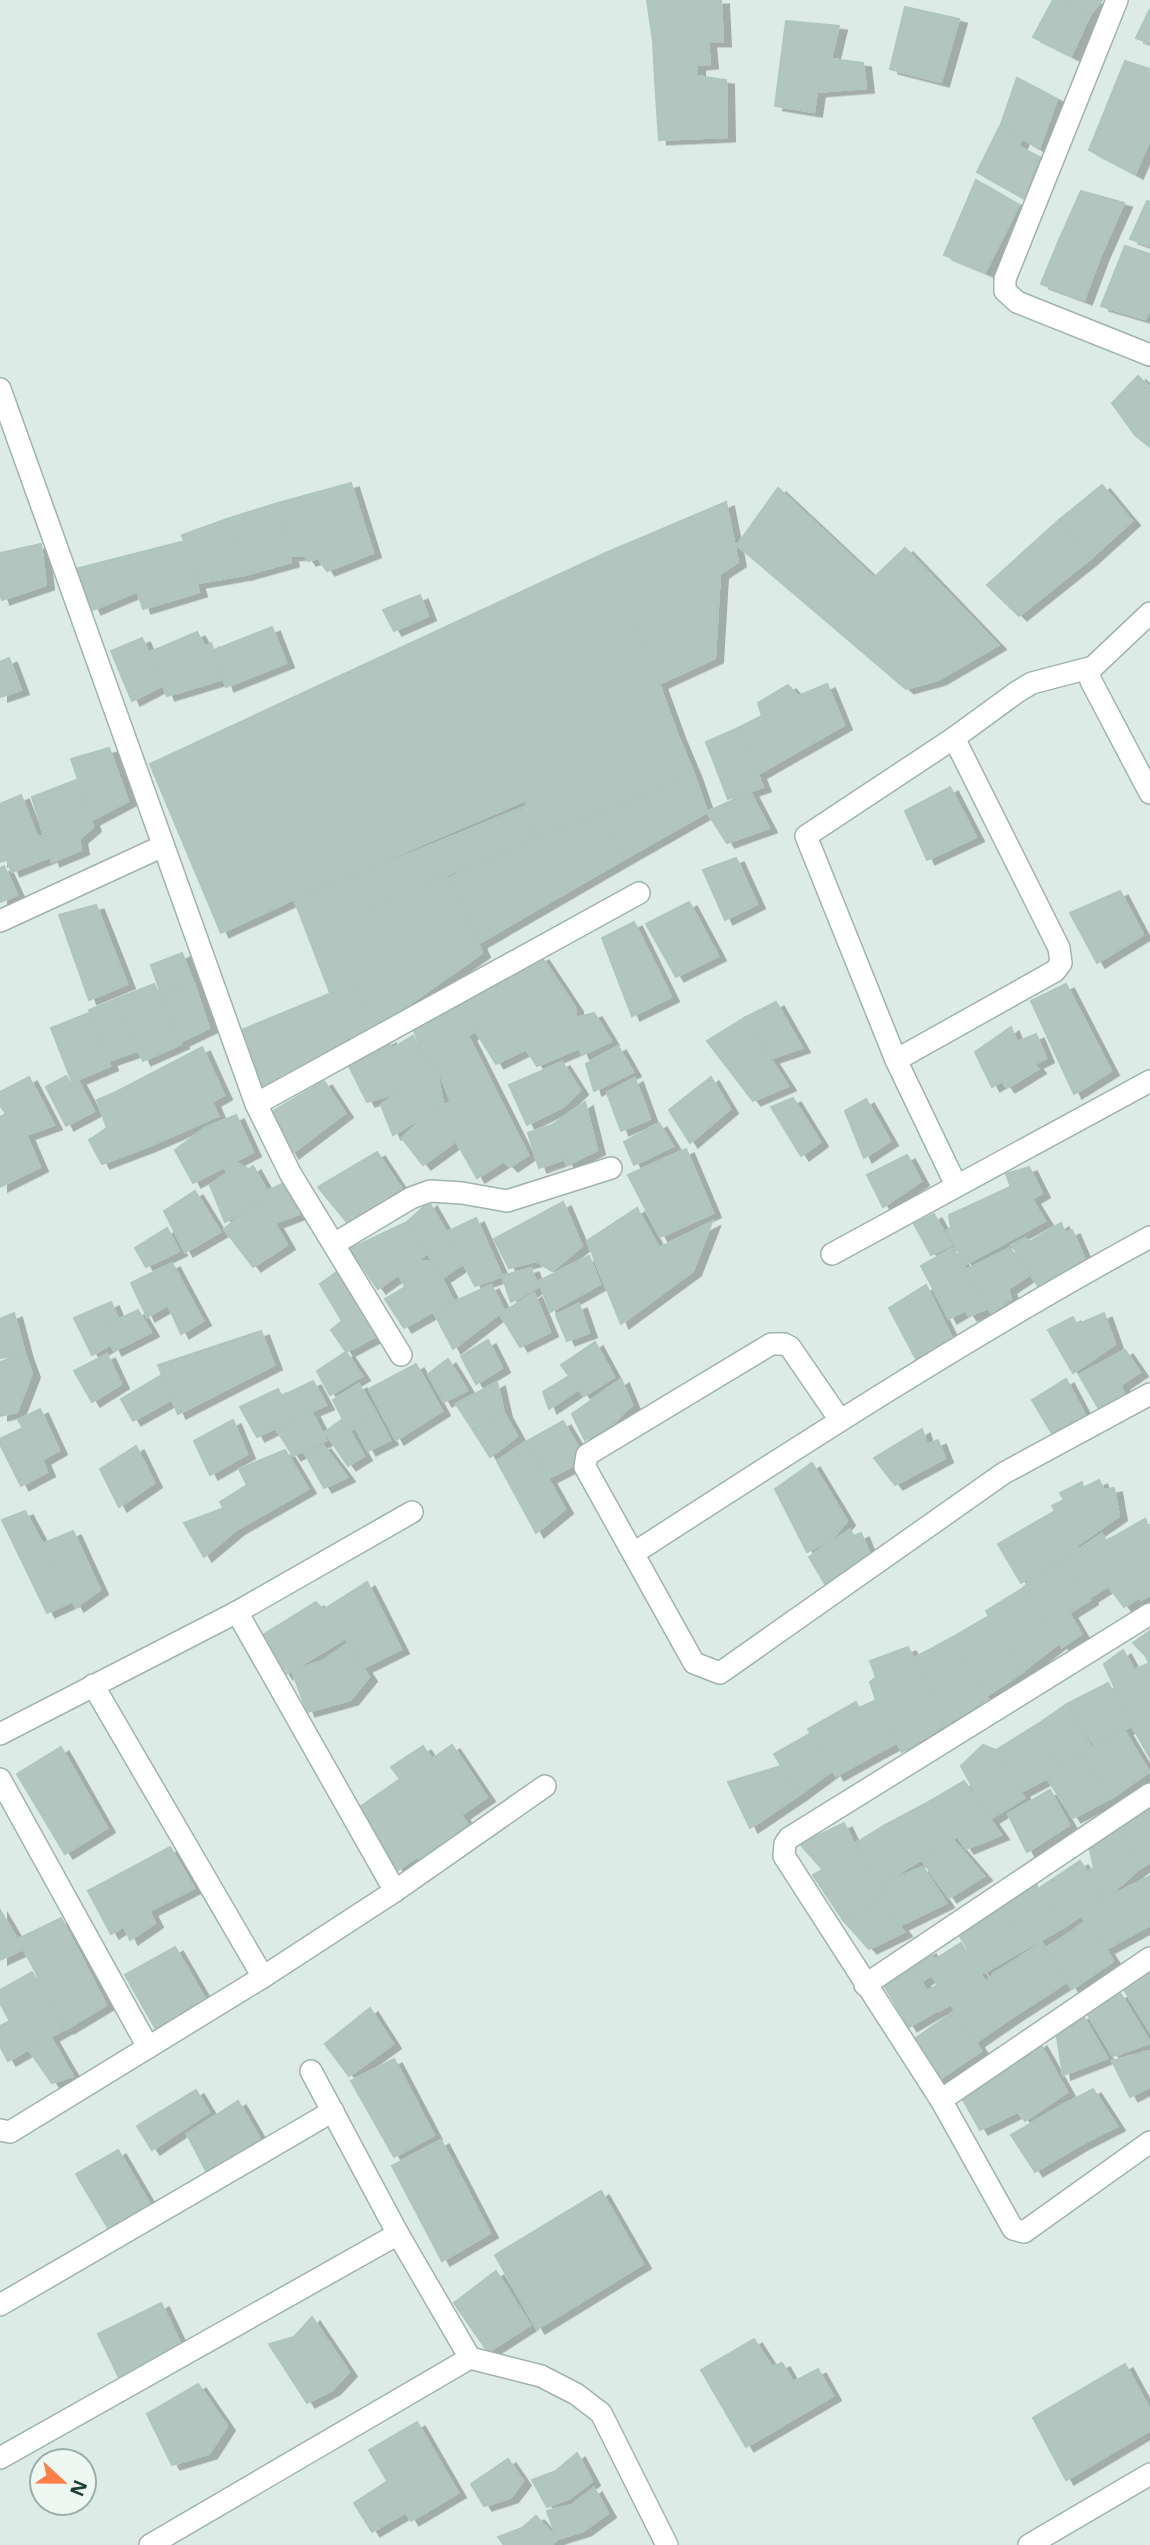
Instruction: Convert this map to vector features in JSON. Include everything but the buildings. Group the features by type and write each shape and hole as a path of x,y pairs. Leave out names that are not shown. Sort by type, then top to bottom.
{"street":[{"path":"1117,0 1005,279 1005,291 1017,302 1150,355"},
{"path":"0,389 256,1104 290,1173 401,1355"},
{"path":"956,1185 896,1060 806,836 1032,683 1088,670 1150,613"},
{"path":"1088,670 1091,681 1150,793"},
{"path":"896,1060 1055,971 1061,963 1059,948 954,738"},
{"path":"0,921 163,846"},
{"path":"256,1104 639,893"},
{"path":"831,1254 1150,1081"},
{"path":"334,1244 411,1198 430,1191 462,1193 507,1201 611,1168"},
{"path":"634,1553 840,1420 1043,1295 1150,1237"},
{"path":"840,1420 790,1347 771,1344 587,1455 585,1466 694,1663 720,1673 1004,1473 1150,1394"},
{"path":"0,1734 237,1612 412,1512"},
{"path":"237,1612 395,1891"},
{"path":"1150,1614 789,1838 785,1844 784,1856 941,2100 1013,2230 1024,2232 1150,2142"},
{"path":"93,1685 263,1977"},
{"path":"0,1779 148,2046"},
{"path":"0,2130 10,2133 263,1977 395,1891 545,1786"},
{"path":"865,1985 1150,1794"},
{"path":"941,2100 1150,1958"},
{"path":"311,2071 398,2234 470,2358"},
{"path":"0,2305 333,2111"},
{"path":"0,2458 398,2234"},
{"path":"150,2545 470,2358 541,2376 576,2394 601,2413 667,2545"},
{"path":"1043,2542 1150,2474"}]}
